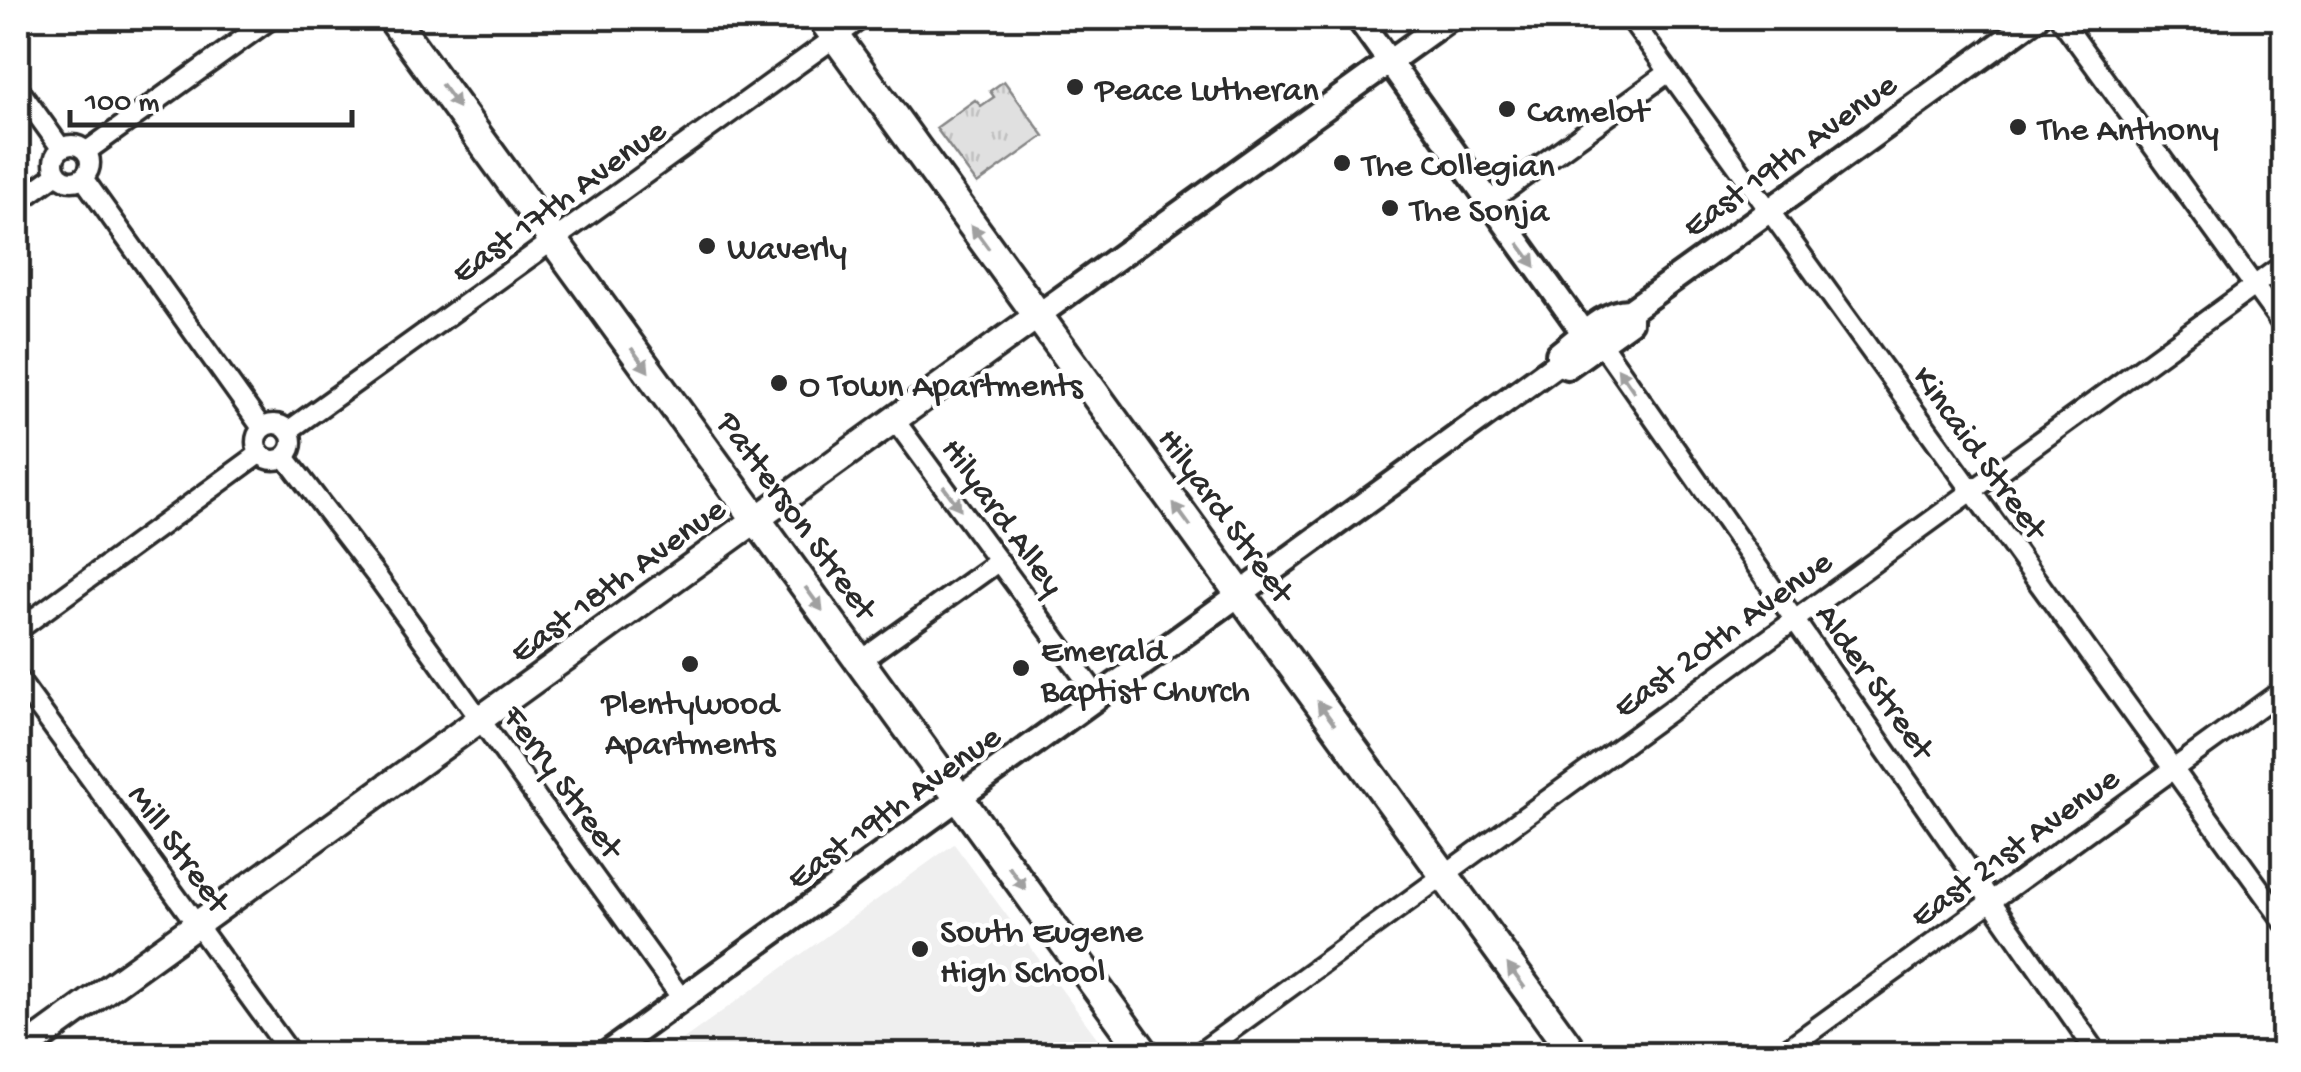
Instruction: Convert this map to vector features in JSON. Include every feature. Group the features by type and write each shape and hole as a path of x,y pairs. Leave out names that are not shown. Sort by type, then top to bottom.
{"main road":[{"name":"Patterson Street","path":"392,18 1145,1054"},
{"name":"Hilyard Street","path":"829,27 1574,1054"},
{"name":"East 18th Avenue","path":"18,1054 1038,316"}],"street":[{"path":"87,152 272,18"},
{"name":"East 17th Avenue","path":"288,431 554,242 829,27 862,18"},
{"name":"Alder Street","path":"1358,18 1489,202 1652,417 2098,1054"},
{"name":"East 18th Avenue","path":"1038,316 1450,18"},
{"name":"Kincaid Street","path":"1630,18 2284,922"},
{"name":"East 19th Avenue","path":"606,1054 1558,364 1558,354 1593,339 1620,310 1630,311 2036,18"},
{"path":"2060,18 2284,327"},
{"path":"1489,202 1670,72"},
{"path":"18,88 61,148"},
{"path":"77,145 87,152 90,168 82,178 72,182 57,174 54,157 61,148 77,145"},
{"path":"18,202 57,174"},
{"path":"82,178 262,428"},
{"name":"East 20th Avenue","path":"1198,1054 2284,264"},
{"name":"Hilyard Alley","path":"894,420 1099,698"},
{"path":"276,424 288,431 292,445 285,457 271,461 259,454 255,440 262,428 276,424"},
{"path":"18,630 259,454"},
{"name":"Ferry Street","path":"285,457 378,578 682,1000"},
{"path":"860,662 999,560"},
{"name":"Mill Street","path":"18,679 291,1054"},
{"name":"East 21st Avenue","path":"1780,1054 2284,689"}],"shaded area":[{"name":"South Eugene High School","path":"954,844 1109,1054 663,1054"}],"green space":[{"path":"1004,81 1044,136 977,184 936,128 975,100 981,106 994,97 990,91"}],"place":[{"name":"Peace Lutheran","path":"1075,87"},
{"name":"Camelot","path":"1507,109"},
{"name":"The Anthony","path":"2018,127"},
{"name":"The Collegian","path":"1342,163"},
{"name":"The Sonja","path":"1390,208"},
{"name":"Waverly","path":"707,246"},
{"name":"O Town Apartments","path":"779,383"},
{"name":"Plentywood Apartments","path":"690,664"},
{"name":"Emerald Baptist Church","path":"1021,668"},
{"name":"South Eugene High School","path":"920,949"}]}
